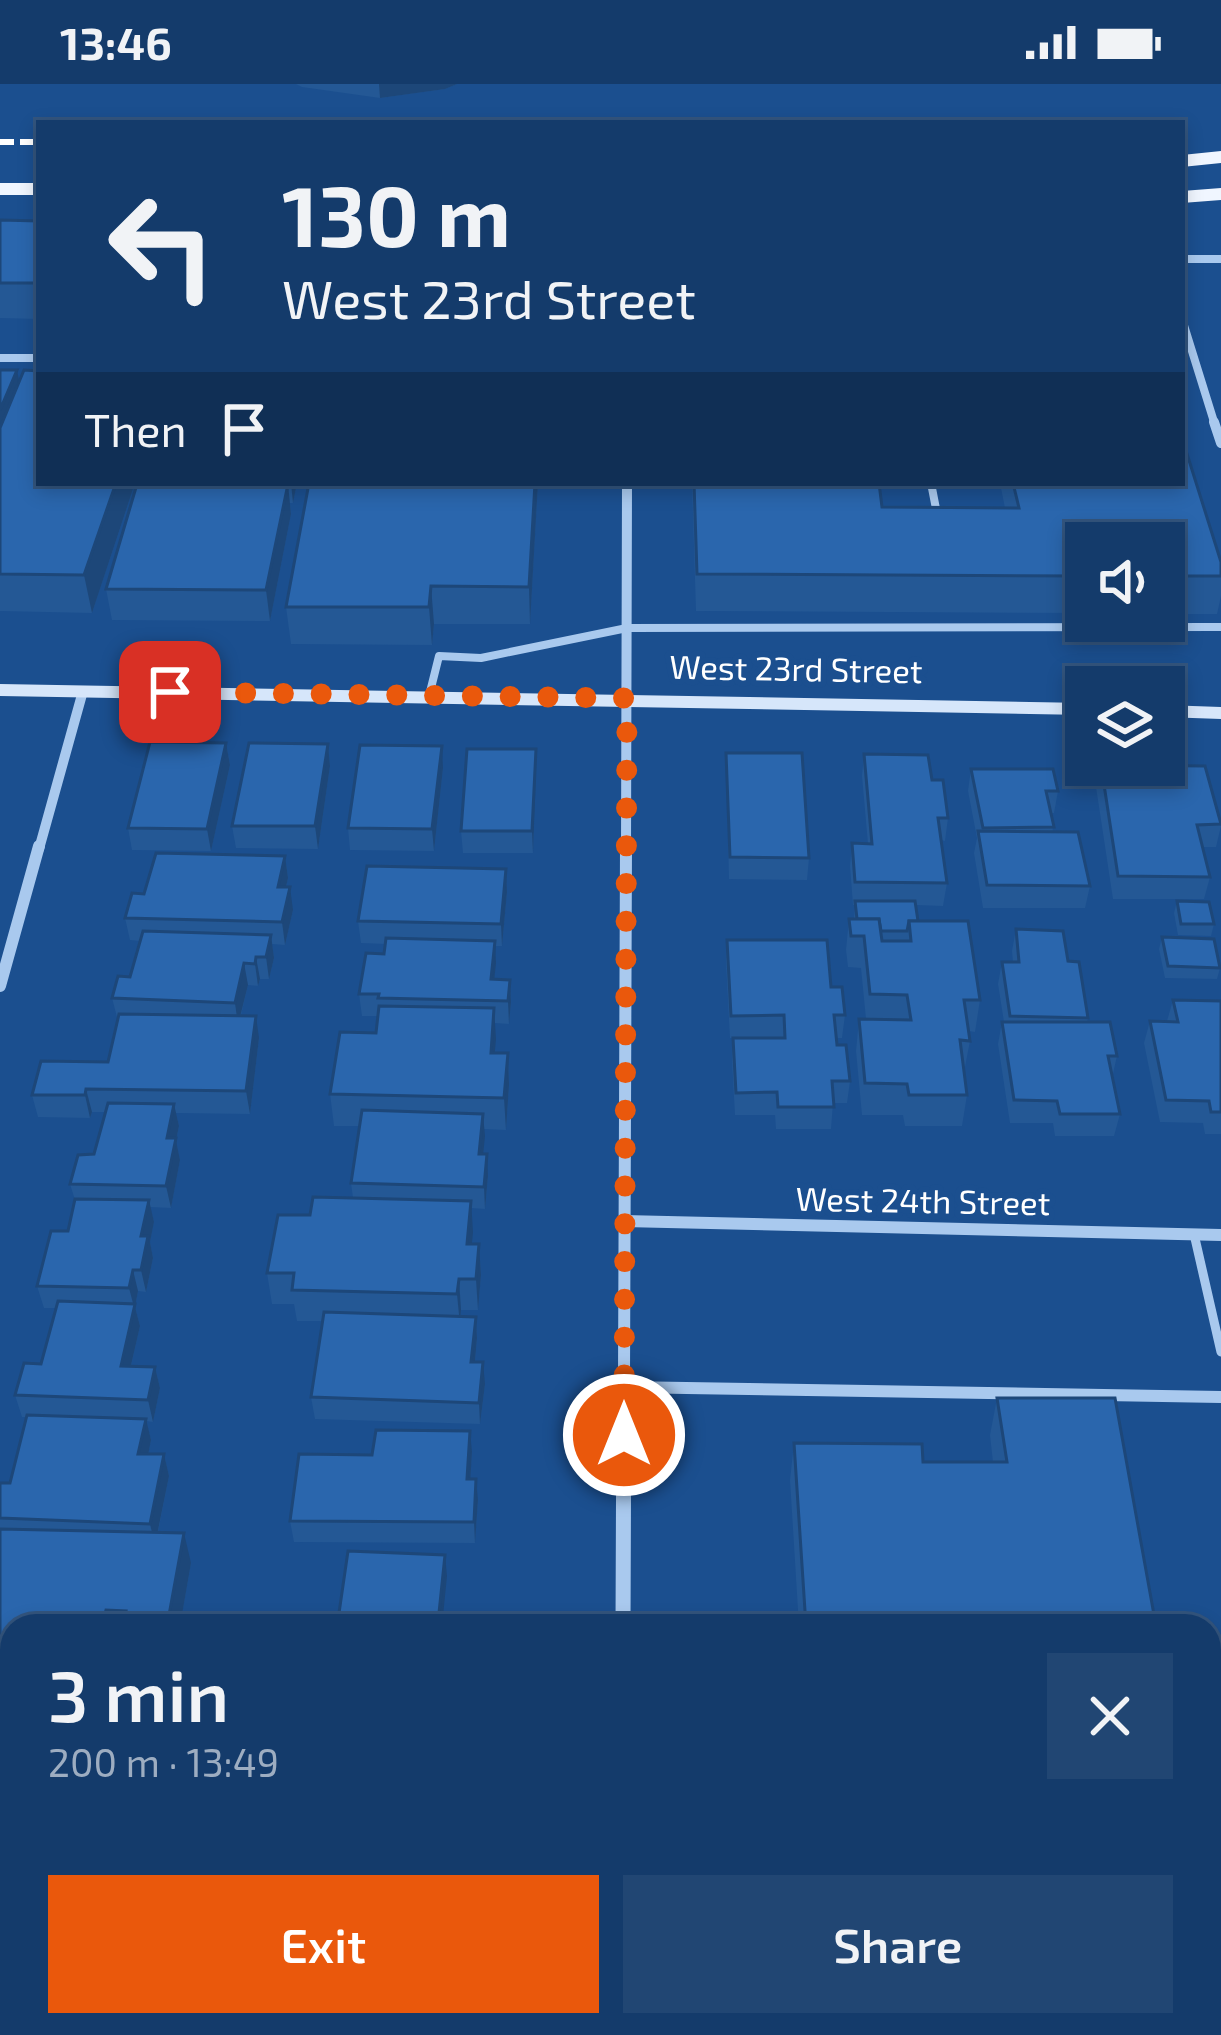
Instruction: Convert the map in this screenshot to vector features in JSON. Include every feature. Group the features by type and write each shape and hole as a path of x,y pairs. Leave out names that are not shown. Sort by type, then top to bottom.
{"main road":[{"path":"1185,161 1221,158"},
{"path":"0,189 36,189"},
{"path":"1185,197 1221,194"}],"street":[{"path":"1185,259 1221,259"},
{"path":"1185,329 1221,443"},
{"path":"0,358 36,358"},
{"path":"623,1614 627,486"},
{"name":"West 23rd Street","path":"0,690 1065,709"},
{"path":"0,986 83,691"},
{"path":"1185,712 1221,713"},
{"name":"West 24th Street","path":"624,1220 1221,1235"}],"lane":[{"path":"932,486 938,520"},
{"path":"429,696 439,656 481,658 627,628 1221,627"},
{"path":"1194,1234 1221,1352"},
{"path":"624,1387 1221,1396"}],"building":[{"path":"0,220 36,221 36,283 0,283"},
{"path":"0,370 17,370 0,410"},
{"path":"24,370 36,371 36,486 115,486 84,575 0,574 0,428"},
{"path":"1185,448 1221,562 1221,576 1185,576 1185,522 1065,522 1065,576 697,574 694,486 879,486 882,507 1019,508 1014,486 1185,486"},
{"path":"136,486 288,486 266,590 106,589"},
{"path":"308,486 535,486 529,587 431,586 429,607 286,607"},
{"path":"150,742 226,743 207,829 128,828"},
{"path":"249,743 328,744 315,826 232,826"},
{"path":"360,745 442,746 432,829 348,828"},
{"path":"467,749 536,749 532,831 461,831"},
{"path":"726,753 802,753 809,858 730,857"},
{"path":"864,754 928,755 932,780 943,780 948,818 938,818 947,883 855,882 852,843 872,844"},
{"path":"1185,766 1205,766 1221,824 1197,825 1210,877 1118,876 1104,786 1185,786"},
{"path":"971,769 1053,769 1058,791 1046,791 1054,827 983,828"},
{"path":"978,831 1078,832 1090,886 987,885"},
{"path":"156,853 285,856 278,887 290,887 282,922 125,918 132,893 144,894"},
{"path":"367,866 506,869 501,924 358,921"},
{"path":"855,901 915,901 918,921 909,921 907,931 881,931 879,919 857,919"},
{"path":"1177,901 1209,902 1214,924 1181,924"},
{"path":"849,919 879,919 882,941 911,941 909,921 968,921 980,1000 964,1000 970,1041 960,1040 967,1095 909,1095 907,1084 865,1083 859,1019 911,1020 907,995 870,994 864,936 851,936"},
{"path":"1016,929 1063,931 1068,961 1079,962 1088,1018 1010,1016 1002,962 1019,962"},
{"path":"143,931 271,935 266,957 256,957 255,964 244,963 235,1003 112,998 118,976 130,977"},
{"path":"1162,937 1214,939 1220,968 1168,966"},
{"path":"386,938 495,941 491,979 510,980 508,1001 359,994 366,953 384,954"},
{"path":"727,940 827,940 831,987 842,987 845,1015 834,1015 837,1045 846,1045 850,1081 832,1081 834,1107 778,1107 777,1092 736,1093 733,1038 785,1038 784,1015 731,1016"},
{"path":"1173,1000 1221,1001 1221,1112 1211,1112 1209,1101 1166,1100 1150,1021 1178,1022"},
{"path":"379,1006 494,1008 491,1053 508,1053 504,1098 330,1094 340,1032 376,1033"},
{"path":"119,1014 256,1016 246,1091 86,1089 85,1095 32,1095 41,1061 108,1062"},
{"path":"1002,1022 1110,1022 1117,1056 1108,1056 1120,1114 1060,1114 1057,1101 1014,1100"},
{"path":"108,1103 174,1104 167,1138 176,1138 166,1186 70,1184 78,1155 94,1154"},
{"path":"362,1110 483,1114 479,1154 487,1154 484,1187 351,1183"},
{"path":"313,1197 471,1201 467,1244 479,1244 476,1279 459,1279 457,1294 292,1290 294,1273 267,1273 278,1215 310,1215"},
{"path":"75,1199 149,1200 141,1236 148,1236 141,1270 133,1270 129,1288 37,1286 51,1231 68,1231"},
{"path":"58,1301 135,1304 121,1366 155,1367 148,1400 15,1395 24,1363 41,1364"},
{"path":"324,1312 476,1317 471,1362 483,1362 479,1403 311,1397"},
{"path":"997,1398 1115,1398 1154,1614 805,1614 794,1443 922,1444 923,1462 1007,1462"},
{"path":"27,1415 146,1419 138,1454 164,1454 150,1524 0,1518 0,1483 10,1483"},
{"path":"376,1430 470,1431 467,1479 476,1479 474,1522 290,1521 299,1454 372,1455"},
{"path":"0,1529 184,1533 169,1614 106,1610 105,1614 0,1614"},
{"path":"348,1551 445,1555 439,1613 447,1614 339,1614"}],"railway":[{"path":"0,142 36,142"}],"route":[{"path":"170,692 627,698 624,1435"}]}
